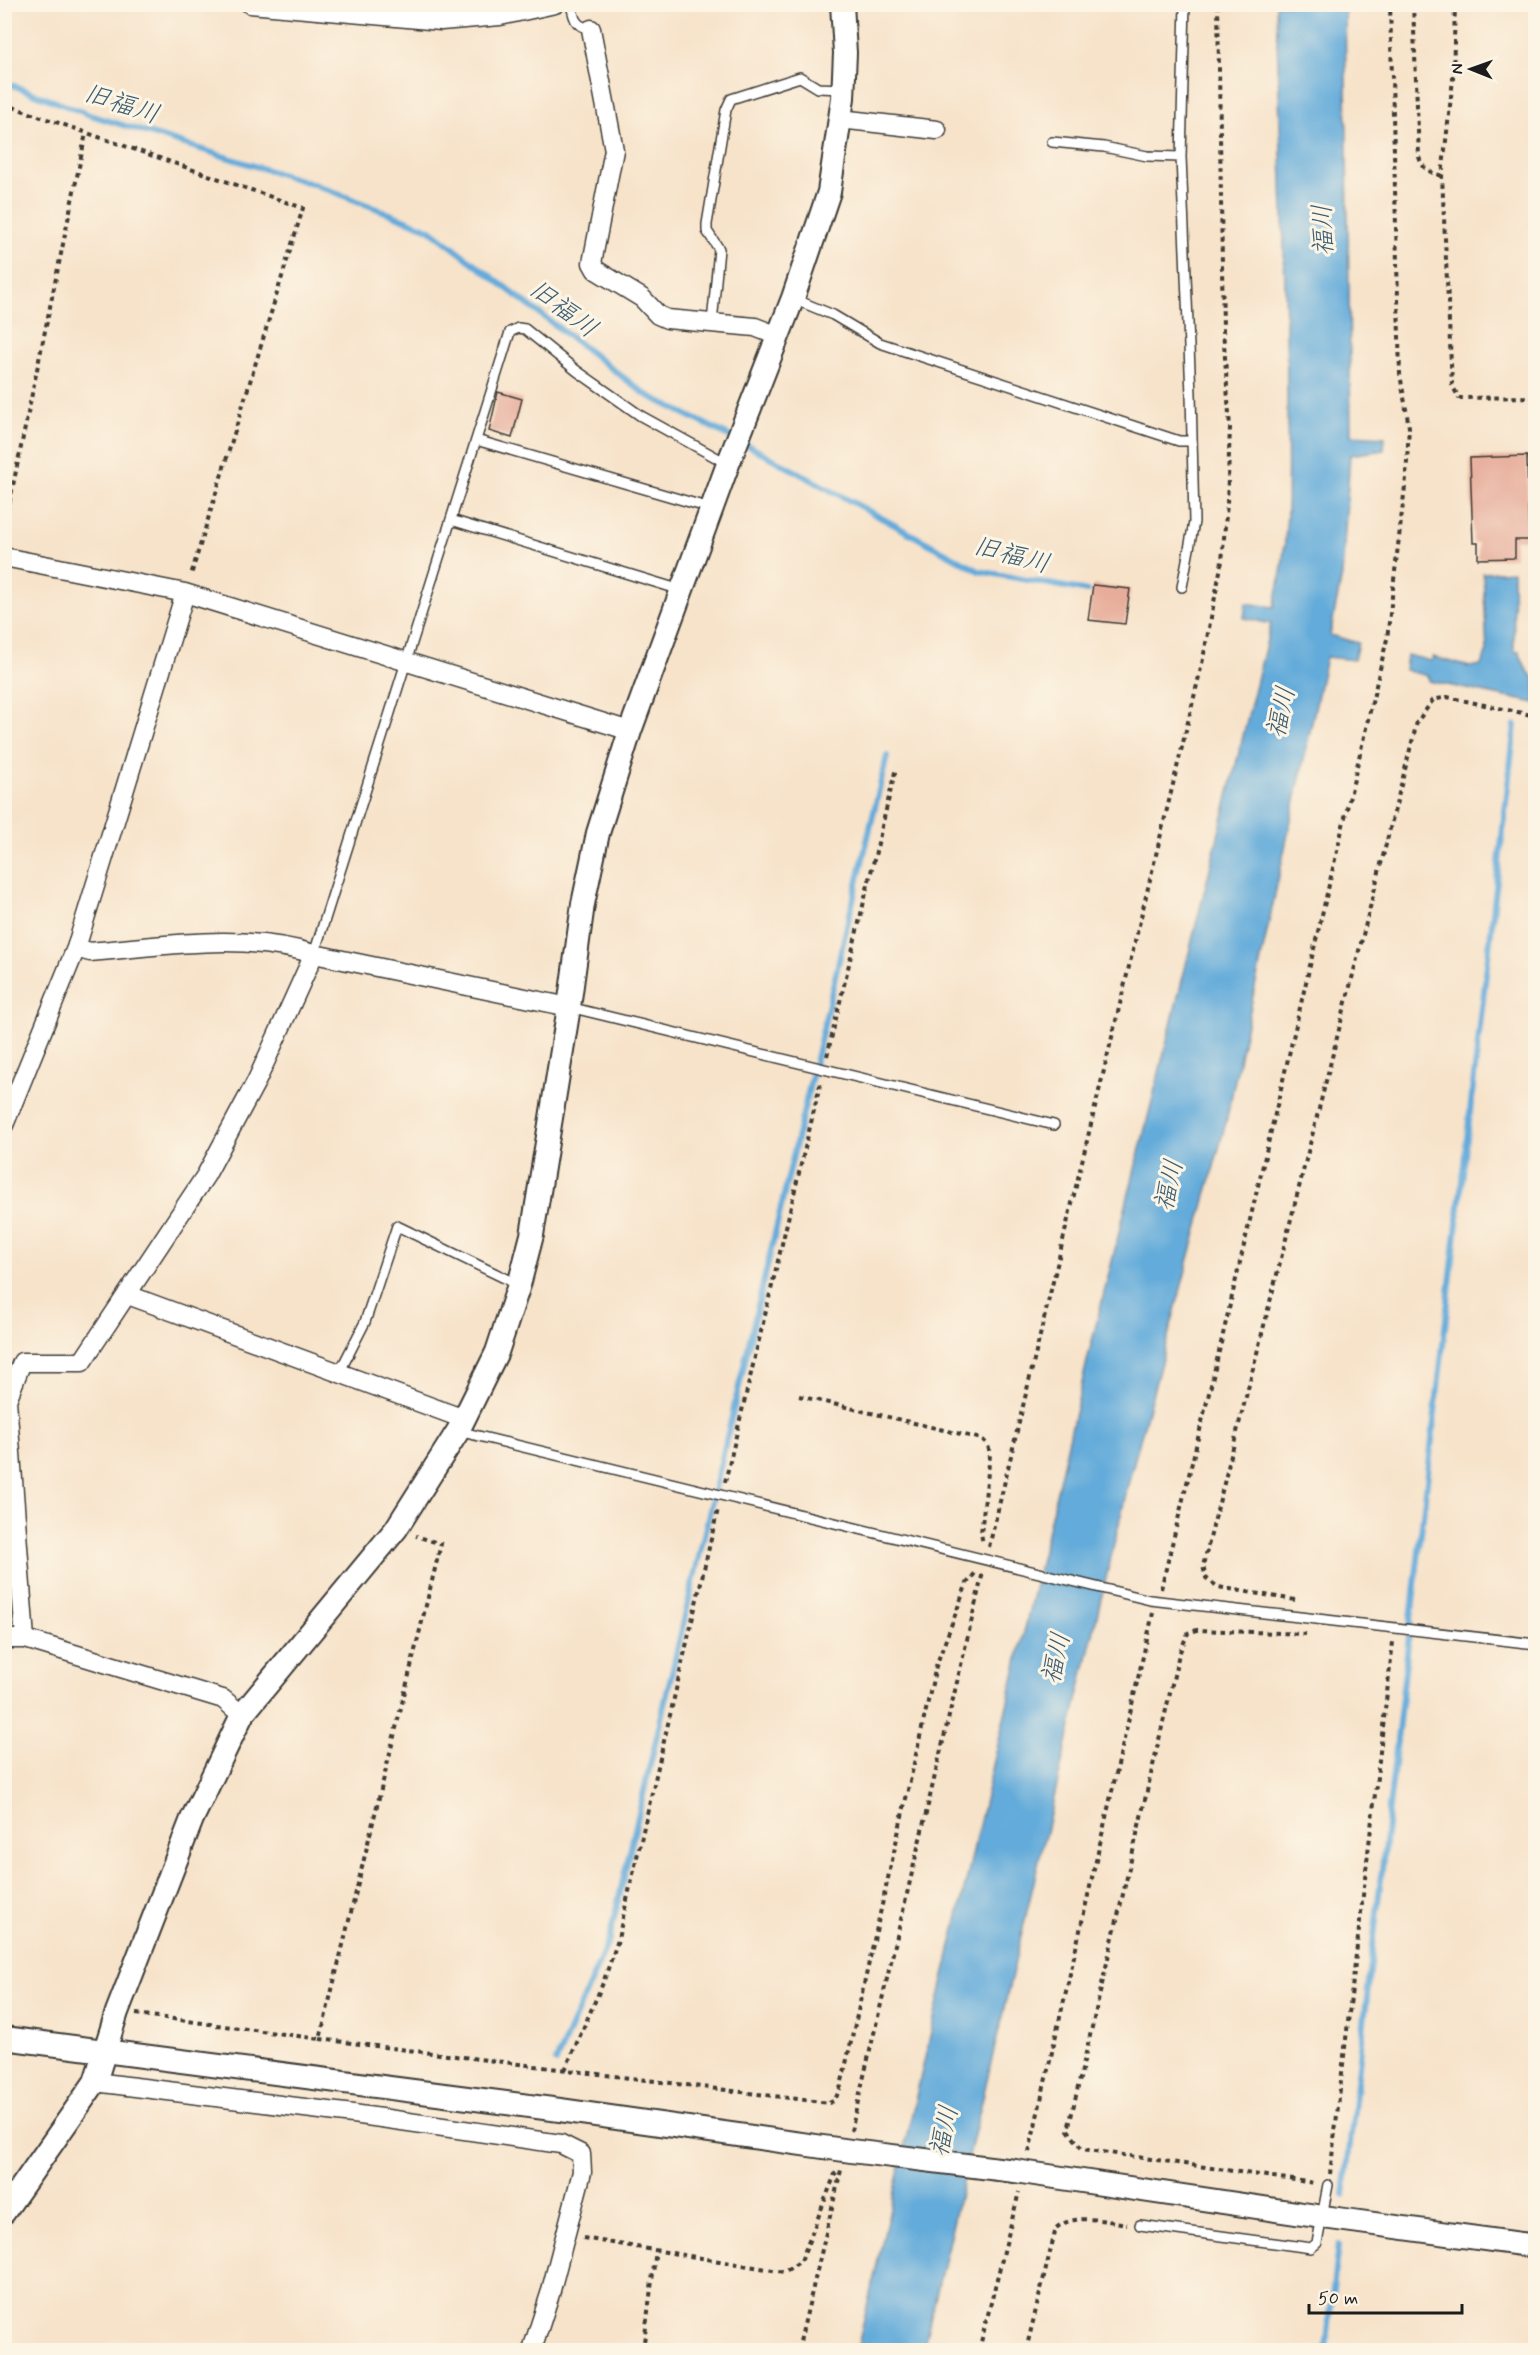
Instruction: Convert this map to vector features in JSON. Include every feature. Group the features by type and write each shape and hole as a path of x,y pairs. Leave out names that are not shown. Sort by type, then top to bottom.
{"street":[{"path":"250,4 441,21 500,16 555,4"},
{"path":"4,2212 95,2082 117,2012 192,1819 242,1715 396,1530 461,1425 497,1352 519,1285 532,1235 569,1007 583,904 598,833 630,731 728,464 793,298 829,192 843,89 845,53 842,4"},
{"path":"591,29 614,150 592,254 592,263 596,270 642,298 658,315 667,319 755,327 778,336"},
{"path":"840,119 937,130"},
{"path":"4,557 185,593 630,731"},
{"path":"4,1125 76,948 185,593"},
{"path":"76,948 90,952 251,941 287,946 314,954 569,1007"},
{"path":"25,1639 6,1400 22,1362 82,1362 206,1175 257,1080 314,954"},
{"path":"128,1295 339,1373 461,1425"},
{"path":"4,1639 25,1639 223,1699 242,1715"},
{"path":"4,2038 536,2107 846,2156 1019,2172 1536,2246"},
{"path":"95,2082 354,2114 561,2144 581,2154 582,2172 550,2294 532,2350"}],"lane":[{"path":"571,4 574,20 580,27 591,29"},
{"path":"1182,587 1194,522 1181,157 1185,4"},
{"path":"712,323 719,249 707,231 707,224 726,110 731,99 800,77 818,88 843,89"},
{"path":"1052,142 1104,147 1147,156 1181,157"},
{"path":"793,298 833,315 880,343 1179,441 1191,441"},
{"path":"314,954 510,332 518,328 525,329 577,371 641,416 728,464"},
{"path":"476,440 712,509"},
{"path":"451,520 682,590"},
{"path":"569,1007 1054,1125"},
{"path":"339,1373 365,1322 397,1226 519,1285"},
{"path":"461,1425 722,1496 1153,1601 1536,1644"},
{"path":"1140,2226 1311,2248 1317,2243 1328,2185"}],"path":[{"path":"989,1549 1199,676 1222,561 1230,428 1223,330 1218,4"},
{"path":"979,2350 1153,1601 1159,1597 1212,1381 1387,639 1406,478 1409,427 1400,374 1390,4"},
{"path":"1413,4 1419,157 1422,166 1428,172 1442,176"},
{"path":"1455,4 1453,79 1442,176 1452,385 1459,398 1536,397"},
{"path":"4,104 303,208 185,593"},
{"path":"4,529 86,133"},
{"path":"1394,1629 1328,2185 1082,2149 1068,2130 1179,1654 1188,1633 1197,1630 1315,1634 1326,1621 1317,1604 1218,1587 1206,1578 1203,1566 1418,722 1432,700 1446,697 1536,716"},
{"path":"566,2070 603,1983 617,1943 896,768"},
{"path":"117,2012 829,2103 835,2100 843,2075 936,1666 967,1583 989,1560 981,1533 990,1455 988,1445 981,1439 799,1396"},
{"path":"320,2039 441,1544 396,1530"},
{"path":"852,2124 983,1570"},
{"path":"565,2235 784,2272 801,2261 846,2156"},
{"path":"798,2350 846,2156"},
{"path":"1026,2350 1056,2228 1061,2224 1083,2219 1140,2226"},
{"path":"643,2350 656,2250"}],"water":[{"name":"福川","path":"1276,5 1345,5 1351,435 1385,437 1384,450 1350,455 1342,575 1330,635 1358,643 1354,660 1326,657 1226,1122 1130,1477 923,2350 857,2350 1088,1357 1271,624 1244,618 1246,603 1274,607 1280,581 1286,528 1288,448"},
{"path":"1513,571 1514,651 1519,652 1527,670 1535,679 1535,703 1429,681 1428,676 1405,670 1407,655 1431,661 1433,657 1470,667 1481,665 1487,651 1483,573"}],"building":[{"path":"498,392 522,399 512,438 489,431"},
{"path":"1527,456 1529,540 1515,540 1515,558 1478,559 1478,543 1473,543 1470,458"},
{"path":"1093,585 1130,589 1125,624 1088,620"}],"waterway":[{"name":"旧福川","path":"4,82 90,115 316,185 429,229 645,394 751,447 979,571 1087,591"},
{"path":"1344,2195 1515,725"},
{"path":"556,2062 609,1940 887,756"},
{"path":"1326,2350 1338,2245"}]}
